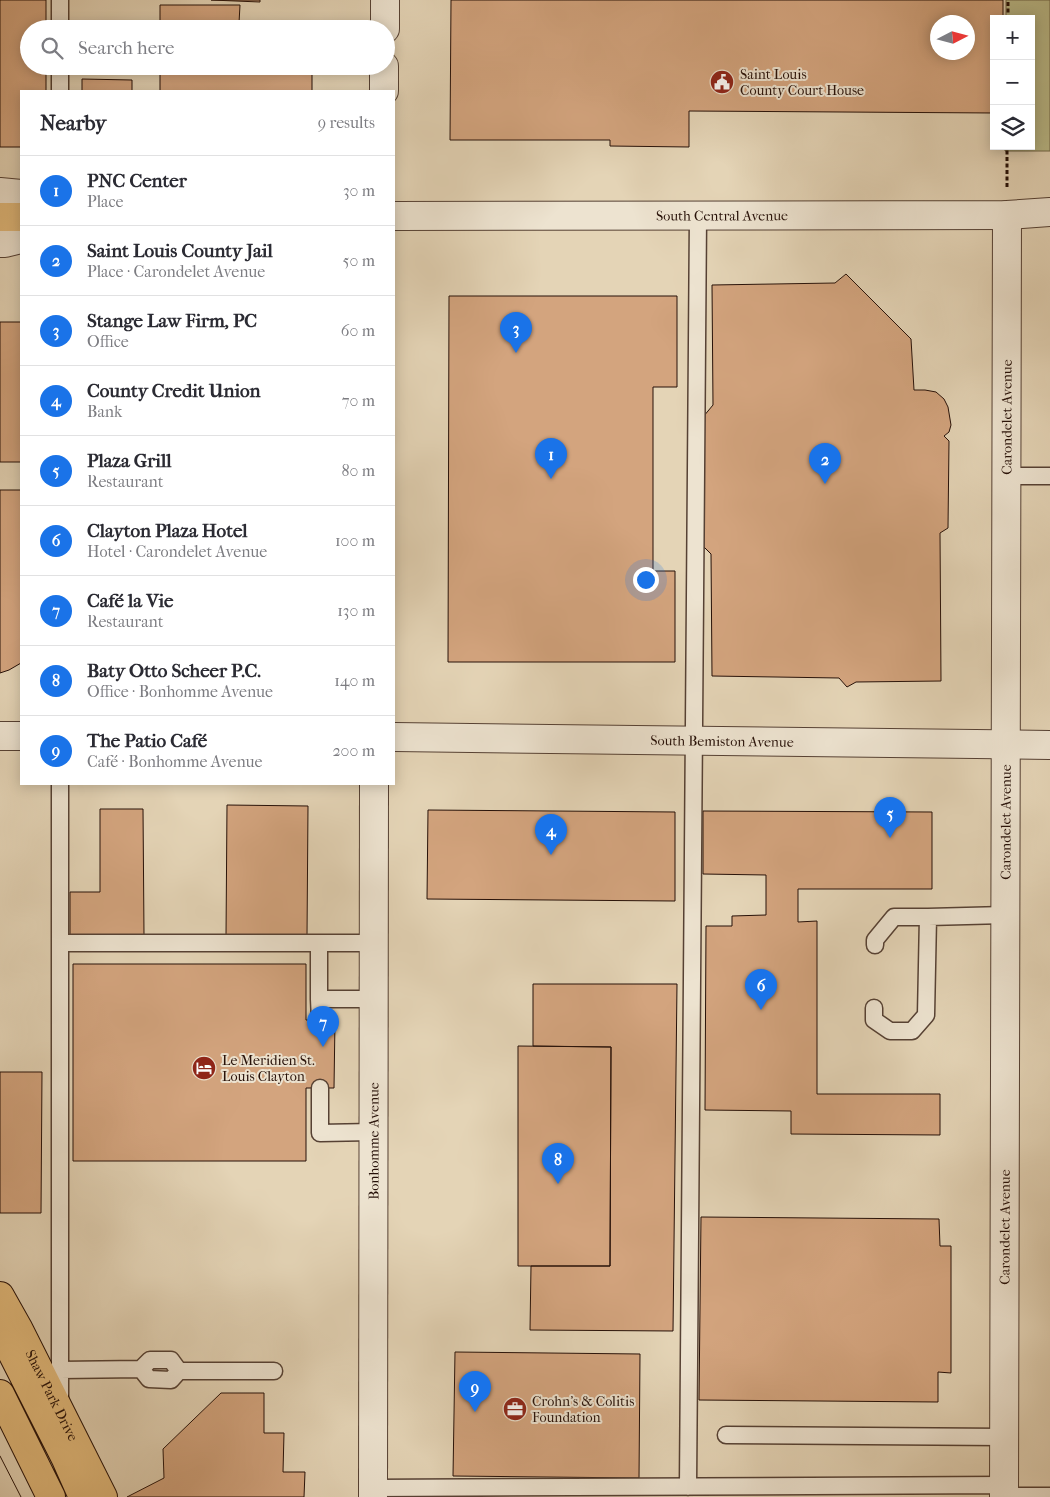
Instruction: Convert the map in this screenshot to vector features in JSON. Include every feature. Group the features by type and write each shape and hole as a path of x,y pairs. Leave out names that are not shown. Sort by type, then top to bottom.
{"main road":[{"path":"0,217 20,217"},
{"name":"Shaw Park Drive","path":"0,1296 18,1328 102,1497"},
{"path":"0,1329 66,1459 83,1497"},
{"path":"0,1394 51,1497"}],"street":[{"path":"384,20 385,0"},
{"path":"384,75 384,90"},
{"path":"0,192 20,194"},
{"name":"South Central Avenue","path":"395,216 1007,215 1050,212"},
{"name":"Carondelet Avenue","path":"1004,1493 1007,215"},
{"path":"0,243 20,238"},
{"path":"0,736 20,736"},
{"name":"South Bemiston Avenue","path":"395,738 1050,745"},
{"name":"Bonhomme Avenue","path":"373,1493 374,785"}],"lane":[{"path":"60,0 60,20"},
{"path":"60,75 60,90"},
{"path":"688,1487 698,216"},
{"path":"1006,476 1050,476"},
{"path":"60,785 60,1413"},
{"path":"875,945 875,940 894,917 1005,915"},
{"path":"874,1008 874,1020 890,1031 912,1031 926,1015 928,916"},
{"path":"60,943 373,943"},
{"path":"319,943 320,1020"},
{"path":"319,999 373,999"},
{"path":"320,1088 313,1133 373,1132"},
{"path":"60,1370 141,1369 149,1380 171,1380 179,1371 274,1371"},
{"path":"726,1435 1004,1437"},
{"path":"373,1493 688,1487 1004,1493 1050,1496"}],"path":[{"path":"1008,0 1008,15"},
{"path":"1007,150 1007,215"}],"green space":[{"path":"1006,0 1050,0 1050,151 1005,151 1035,150 1035,15 1006,15"}],"building":[{"path":"0,0 46,0 46,20 20,20 20,75 46,75 46,90 20,90 20,147 0,147"},
{"path":"211,0 260,0 260,2"},
{"name":"Saint Louis County Court House","path":"451,0 1003,0 1003,15 990,15 990,113 689,111 689,147 610,146 610,140 450,140"},
{"path":"160,5 240,5 239,20 160,20"},
{"path":"160,75 312,75 312,90 160,90"},
{"path":"82,79 132,80 132,90 82,90"},
{"path":"846,274 911,339 914,390 936,392 944,399 948,407 951,425 949,432 944,436 949,441 948,528 940,533 941,681 856,682 847,687 839,678 712,676 711,554 701,544 703,417 713,405 712,285 835,283"},
{"path":"449,296 677,296 677,387 653,387 653,571 675,571 675,662 448,662"},
{"path":"0,322 20,322 20,462 0,462"},
{"path":"0,490 20,490 20,664 0,673"},
{"path":"227,805 308,806 307,936 226,936"},
{"path":"100,809 143,809 144,935 70,935 70,892 100,892"},
{"path":"428,810 675,812 675,901 427,899"},
{"path":"703,811 932,812 932,889 798,889 798,922 817,921 817,1094 940,1094 940,1135 791,1134 791,1111 705,1110 706,926 732,926 732,916 766,915 766,875 703,874"},
{"name":"Le Meridien St. Louis Clayton","path":"73,964 306,964 306,1020 335,1020 334,1088 306,1088 306,1161 73,1161"},
{"path":"533,984 677,984 673,1331 530,1330 531,1266 610,1266 611,1047 533,1046"},
{"path":"518,1046 611,1047 610,1266 518,1266"},
{"path":"0,1072 42,1072 41,1213 0,1213"},
{"path":"701,1217 939,1219 940,1246 951,1246 951,1373 938,1372 938,1402 699,1400"},
{"path":"455,1352 640,1354 639,1478 453,1476"},
{"path":"221,1393 264,1393 264,1433 284,1433 283,1472 305,1472 304,1497 127,1497 164,1478 163,1449"}],"tram line":[{"path":"0,1456 21,1497"}],"place":[{"name":"Saint Louis County Court House","path":"722,82"},
{"name":"Stange Law Firm, PC","path":"516,353"},
{"name":"PNC Center","path":"551,479"},
{"name":"Saint Louis County Jail","path":"825,484"},
{"name":"Plaza Grill","path":"890,838"},
{"name":"County Credit Union","path":"551,855"},
{"name":"Clayton Plaza Hotel","path":"761,1010"},
{"name":"Café la Vie","path":"323,1047"},
{"name":"Le Meridien St. Louis Clayton","path":"204,1068"},
{"name":"Baty Otto Scheer P.C.","path":"558,1184"},
{"name":"Crohn's & Colitis Foundation","path":"515,1409"},
{"name":"The Patio Café","path":"475,1412"}]}
